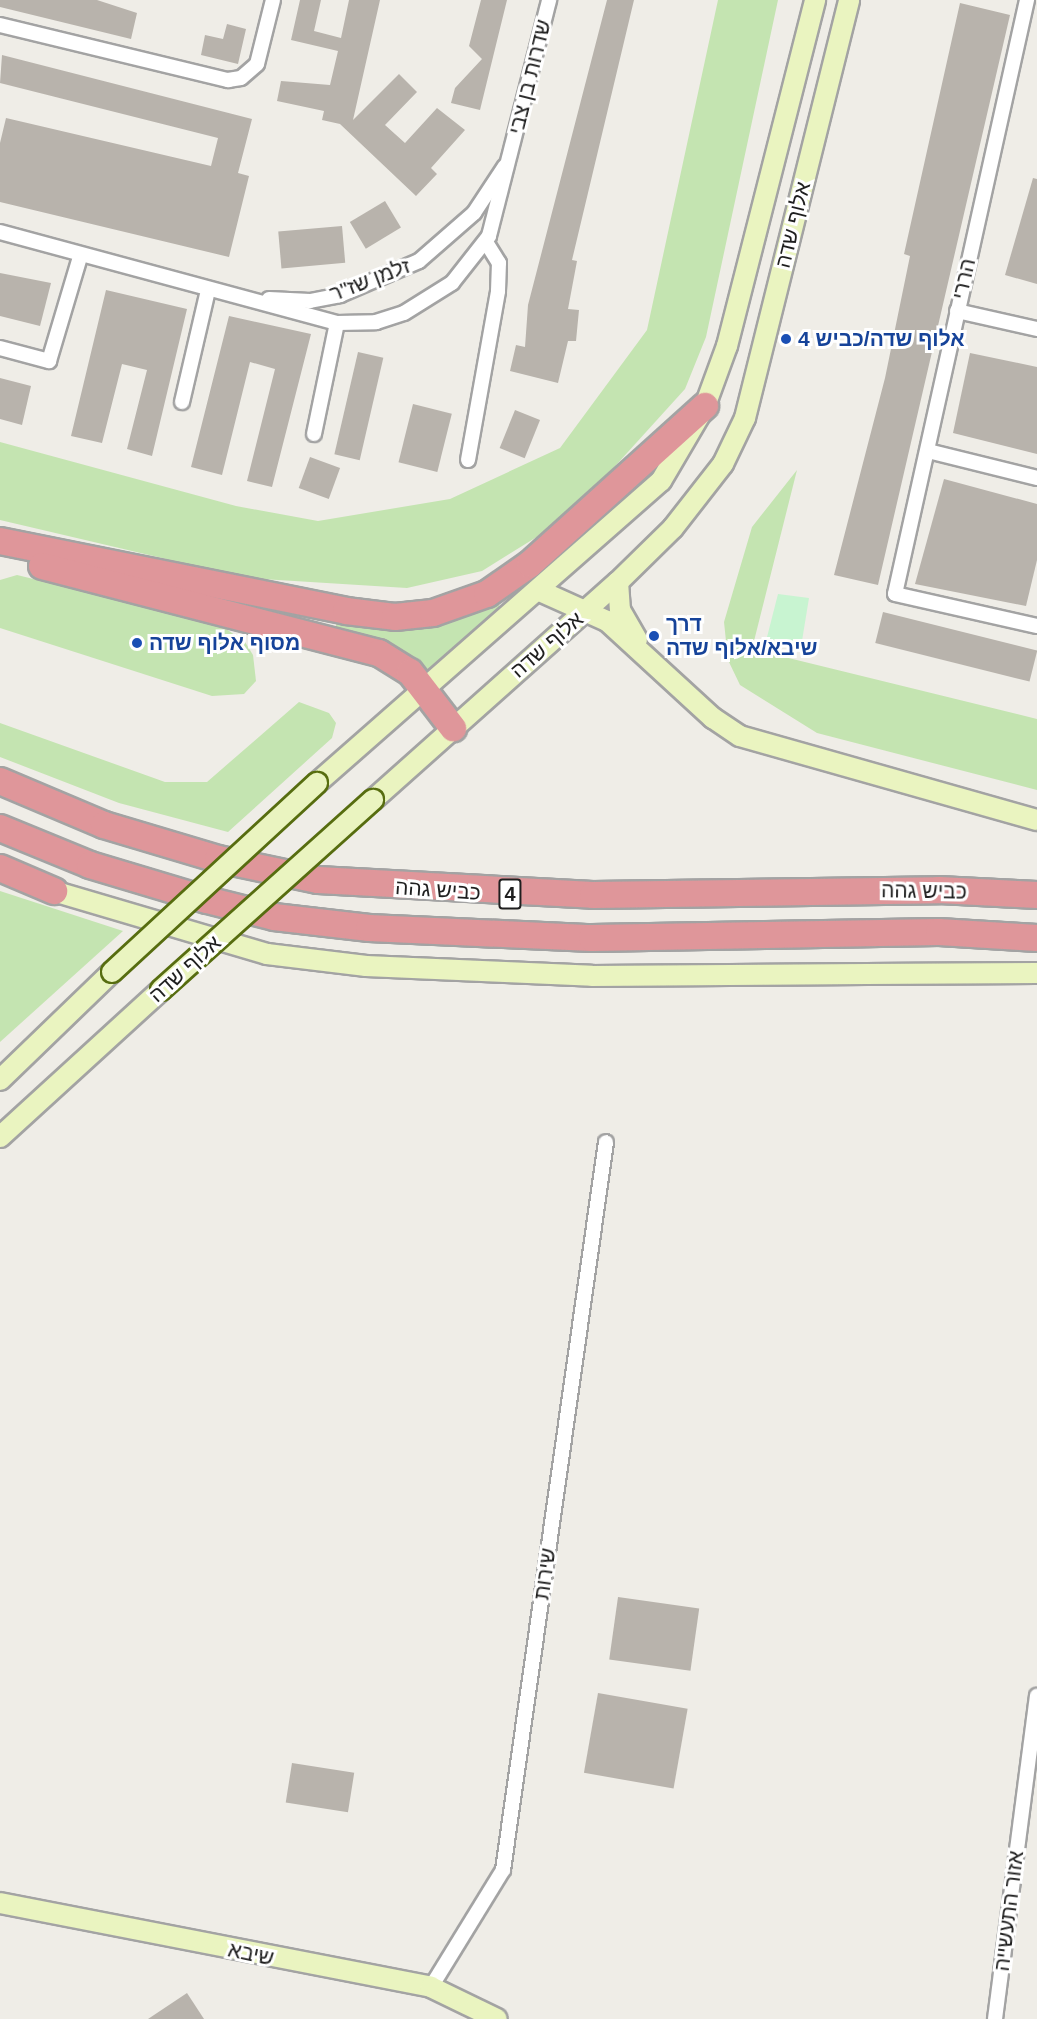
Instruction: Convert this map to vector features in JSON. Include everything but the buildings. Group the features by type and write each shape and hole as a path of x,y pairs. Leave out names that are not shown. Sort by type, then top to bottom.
{"highway":[{"path":"0,542 346,611 395,617 433,613 468,602 514,576 571,531 705,406"},
{"path":"0,556 352,644 393,659 423,689 453,728"},
{"name":"כביש גהה","path":"0,781 104,825 228,861 318,880 550,895 939,890 1037,895"},
{"name":"כביש גהה","path":"0,828 145,882 274,917 324,923 592,938 939,932 1037,938"},
{"path":"0,868 54,891"}],"main road":[{"name":"אלוף שדה","path":"0,1080 112,972 317,783 423,689 540,591 661,481 705,406 727,346 815,0"},
{"name":"אלוף שדה","path":"0,1137 618,582 706,491 745,418 849,0"},
{"path":"618,582 621,610 647,655"},
{"path":"540,591 587,610 647,655 713,718 740,736 1037,820"},
{"path":"0,874 267,954 366,966 592,976 1037,973"},
{"path":"0,1069 41,1040"},
{"name":"שיבא","path":"0,1903 431,1987 497,2019"}],"street":[{"path":"0,26 228,80 241,78 256,64 273,0"},
{"name":"שדרות בן צבי","path":"511,155 549,0"},
{"name":"הררי","path":"1027,0 895,594 1037,626"},
{"name":"זלמן שז\"ר","path":"0,232 80,257 337,323 376,322 404,314 452,283 486,242 500,209 511,155"},
{"name":"זלמן שז\"ר","path":"208,290 310,301 385,279 448,240 474,213 511,155"},
{"path":"468,460 498,291 499,263 486,242"},
{"path":"0,348 49,361 80,257"},
{"path":"182,402 208,290"},
{"path":"957,310 1037,329"},
{"path":"314,434 337,323"},
{"path":"928,451 1037,478"},
{"name":"שירות","path":"431,1987 503,1870 606,1142"},
{"name":"אזור התעשייה","path":"995,2019 1037,1696"}],"green space":[{"path":"718,0 778,0 706,337 685,389 569,517 482,571 407,588 247,578 0,520 0,442 236,506 318,521 450,499 560,448 647,330"},
{"path":"797,470 752,649 1037,719 1037,790 817,733 740,685 728,660 724,622 752,527"},
{"path":"17,575 219,624 245,642 253,655 256,681 244,694 212,696 0,628 0,580"},
{"path":"778,594 809,598 801,647 766,641"},
{"path":"496,596 501,610 427,673 335,632 337,617"},
{"path":"299,702 329,713 336,723 332,738 228,832 119,803 0,757 0,723 165,782 207,782"},
{"path":"0,891 123,931 0,1042"}],"place":[{"name":"אלוף שדה/כביש 4","path":"786,339"},
{"name":"דרך שיבא/אלוף שדה","path":"654,636"},
{"name":"מסוף אלוף שדה","path":"137,643"}]}
